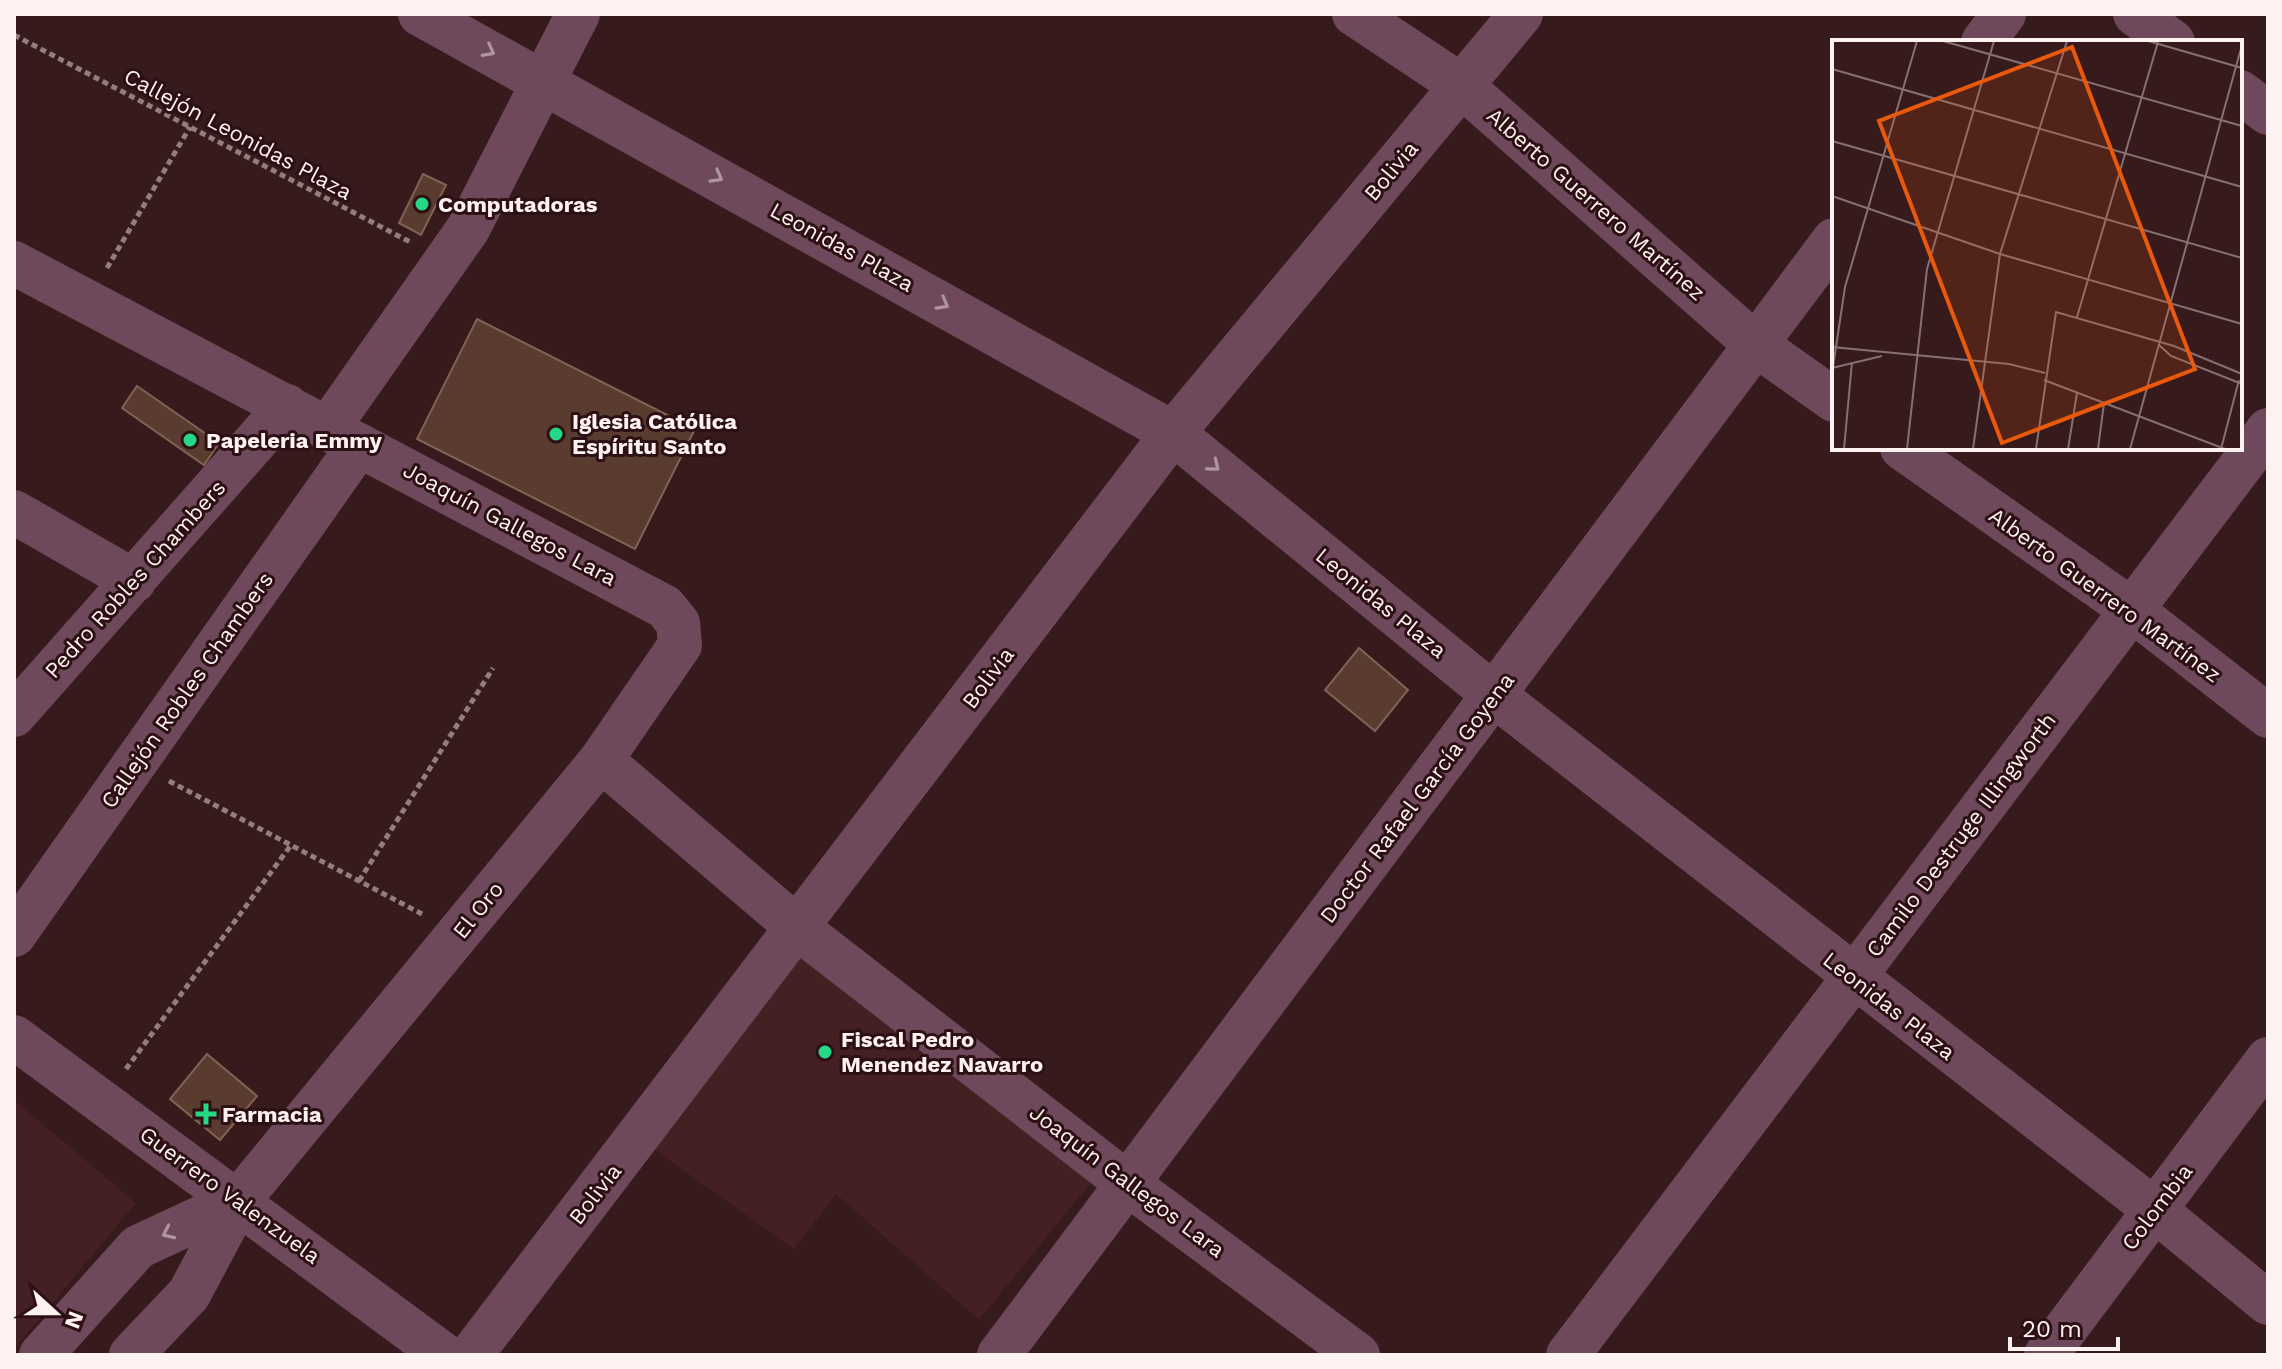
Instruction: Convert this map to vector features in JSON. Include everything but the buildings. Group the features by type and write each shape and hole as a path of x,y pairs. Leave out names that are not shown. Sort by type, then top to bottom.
{"street":[{"name":"Leonidas Plaza","path":"420,14 545,80 1173,433 1494,695 1853,978 2155,1210 2268,1303"},
{"path":"344,436 448,262 578,14"},
{"name":"Alberto Guerrero Martínez","path":"1354,14 1462,86 1755,344 1832,399"},
{"name":"Bolivia","path":"471,1355 799,929 1173,433 1521,14"},
{"path":"1984,40 2004,14"},
{"path":"2135,14 2170,40"},
{"path":"2242,94 2268,113"},
{"name":"Doctor Rafael García Goyena","path":"999,1355 1832,243"},
{"name":"Joaquín Gallegos Lara","path":"14,263 665,607"},
{"name":"Pedro Robles Chambers","path":"14,715 287,406"},
{"name":"Camilo Destruge Illingworth","path":"1568,1355 2268,430"},
{"name":"Callejón Robles Chambers","path":"14,935 136,763 344,436"},
{"name":"Alberto Guerrero Martínez","path":"1905,450 2132,610 2268,716"},
{"path":"14,512 134,581"},
{"name":"El Oro","path":"131,1355 189,1294 239,1200 601,760 680,645 678,623 665,607"},
{"name":"Joaquín Gallegos Lara","path":"601,760 799,929 1128,1184 1358,1355"},
{"name":"Guerrero Valenzuela","path":"14,1037 239,1200 444,1355"},
{"name":"Colombia","path":"2046,1355 2268,1059"},
{"name":"El Oro","path":"41,1355 138,1247 239,1200"}],"path":[{"name":"Callejón Leonidas Plaza","path":"14,35 448,262"},
{"path":"88,300 190,127"},
{"path":"359,881 493,668"},
{"path":"136,763 459,933"},
{"path":"102,1101 291,845"}],"shaded area":[{"name":"Fiscal Pedro Menendez Navarro","path":"802,957 1093,1180 979,1320 836,1194 794,1249 649,1146"},
{"path":"14,1100 136,1203 14,1349"}],"place":[{"name":"Computadoras","path":"422,204"},
{"name":"Iglesia Católica Espíritu Santo","path":"556,434"},
{"name":"Papeleria Emmy","path":"190,440"},
{"name":"Fiscal Pedro Menendez Navarro","path":"825,1052"},
{"name":"Farmacia","path":"206,1114"}]}
